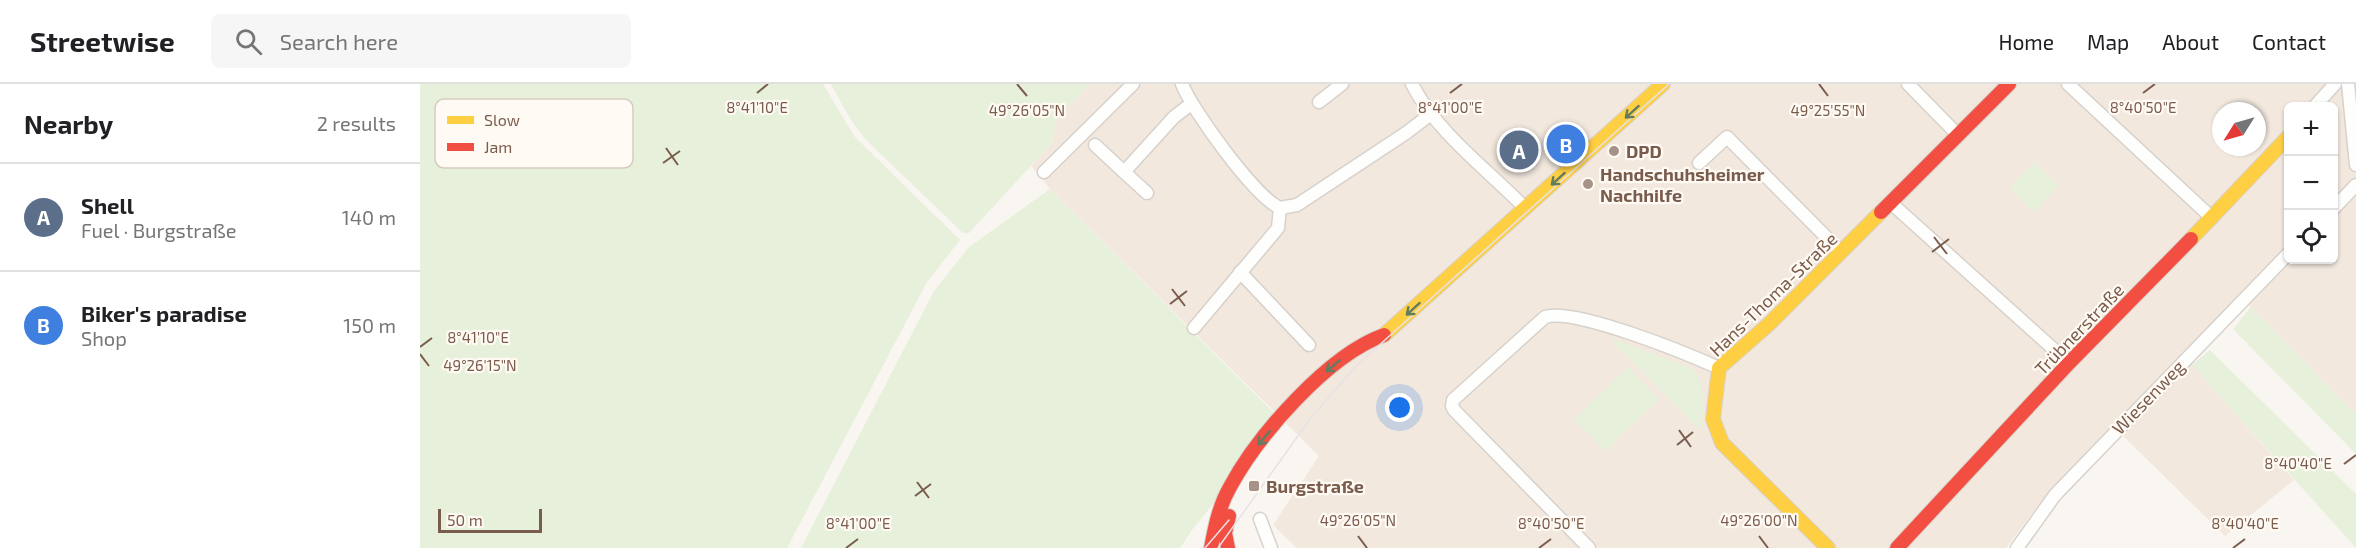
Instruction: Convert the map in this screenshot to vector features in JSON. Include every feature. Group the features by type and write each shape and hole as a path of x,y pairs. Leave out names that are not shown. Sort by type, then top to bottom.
{"street":[{"path":"1044,172 1133,84"},
{"path":"1182,84 1191,104 1214,136 1260,193 1280,208 1297,205 1431,114"},
{"path":"1319,102 1342,84"},
{"path":"1412,84 1431,114 1525,208"},
{"path":"1211,548 1224,500 1245,464 1263,439 1314,382 1360,344 1386,334 1663,84"},
{"path":"1908,84 1958,135"},
{"name":"Hans-Thoma-Straße","path":"1828,548 1722,443 1713,419 1719,368 1769,324 2009,84"},
{"path":"2068,84 2212,218"},
{"path":"2319,102 2335,84"},
{"path":"2348,84 2356,165"},
{"path":"1124,172 1174,117 1191,104"},
{"path":"1699,164 1726,137 1841,252"},
{"name":"Trübnerstraße","path":"1897,548 2069,363 2284,142"},
{"path":"1095,145 1147,193"},
{"path":"2338,204 2356,186"},
{"path":"1891,203 2069,363"},
{"path":"1194,328 1278,228 1280,208"},
{"name":"Wiesenweg","path":"2017,548 2055,495 2284,259"},
{"path":"1240,272 1309,345"},
{"path":"1590,548 1454,410 1453,400 1545,317 1552,315 1576,318 1625,333 1692,355 1719,368"},
{"path":"1228,548 1225,533 1233,505 1242,485 1245,464"},
{"path":"1260,519 1271,548"}],"shaded area":[{"path":"1090,84 2356,84 2356,415 2242,298 2182,353 2294,480 2225,536 2113,426 2036,508 2006,548 1297,548 1273,525 1319,456 1050,189 1031,166 1052,143 1056,119"}],"green space":[{"path":"420,84 823,84 854,136 960,240 927,282 787,548 420,548"},
{"path":"831,84 1090,84 1056,119 1052,143 969,233 963,233 865,139 851,120"},
{"path":"2034,162 2059,186 2034,212 2009,188"},
{"path":"1050,189 1281,420 1180,548 801,548 934,291 969,247"},
{"path":"2251,307 2356,415 2356,454 2233,329"},
{"path":"1608,337 1693,369 1700,382 1703,398 1700,430"},
{"path":"2210,350 2356,494 2356,548 2192,365"},
{"path":"1628,367 1659,399 1605,451 1574,419"}],"tram line":[{"path":"1218,548 1310,419 1355,367 1669,84"},
{"path":"1205,548 1229,520"}],"traffic: slow":[{"path":"1384,335 1663,84"},
{"path":"2191,239 2284,141"},
{"path":"1828,548 1722,443 1713,419 1719,368 1769,324 1881,212"}],"traffic: jam":[{"path":"1881,212 2009,84"},
{"path":"1897,548 2069,363 2191,239"},
{"path":"1211,548 1226,494 1242,466 1276,421 1318,378 1340,360 1362,345 1384,335"},
{"path":"1228,548 1225,533 1229,516"}],"place":[{"name":"Biker's paradise","path":"1566,144"},
{"name":"Shell","path":"1519,150"},
{"name":"DPD","path":"1614,151"},
{"name":"Handschuhsheimer Nachhilfe","path":"1588,184"},
{"name":"Burgstraße","path":"1254,486"}]}
